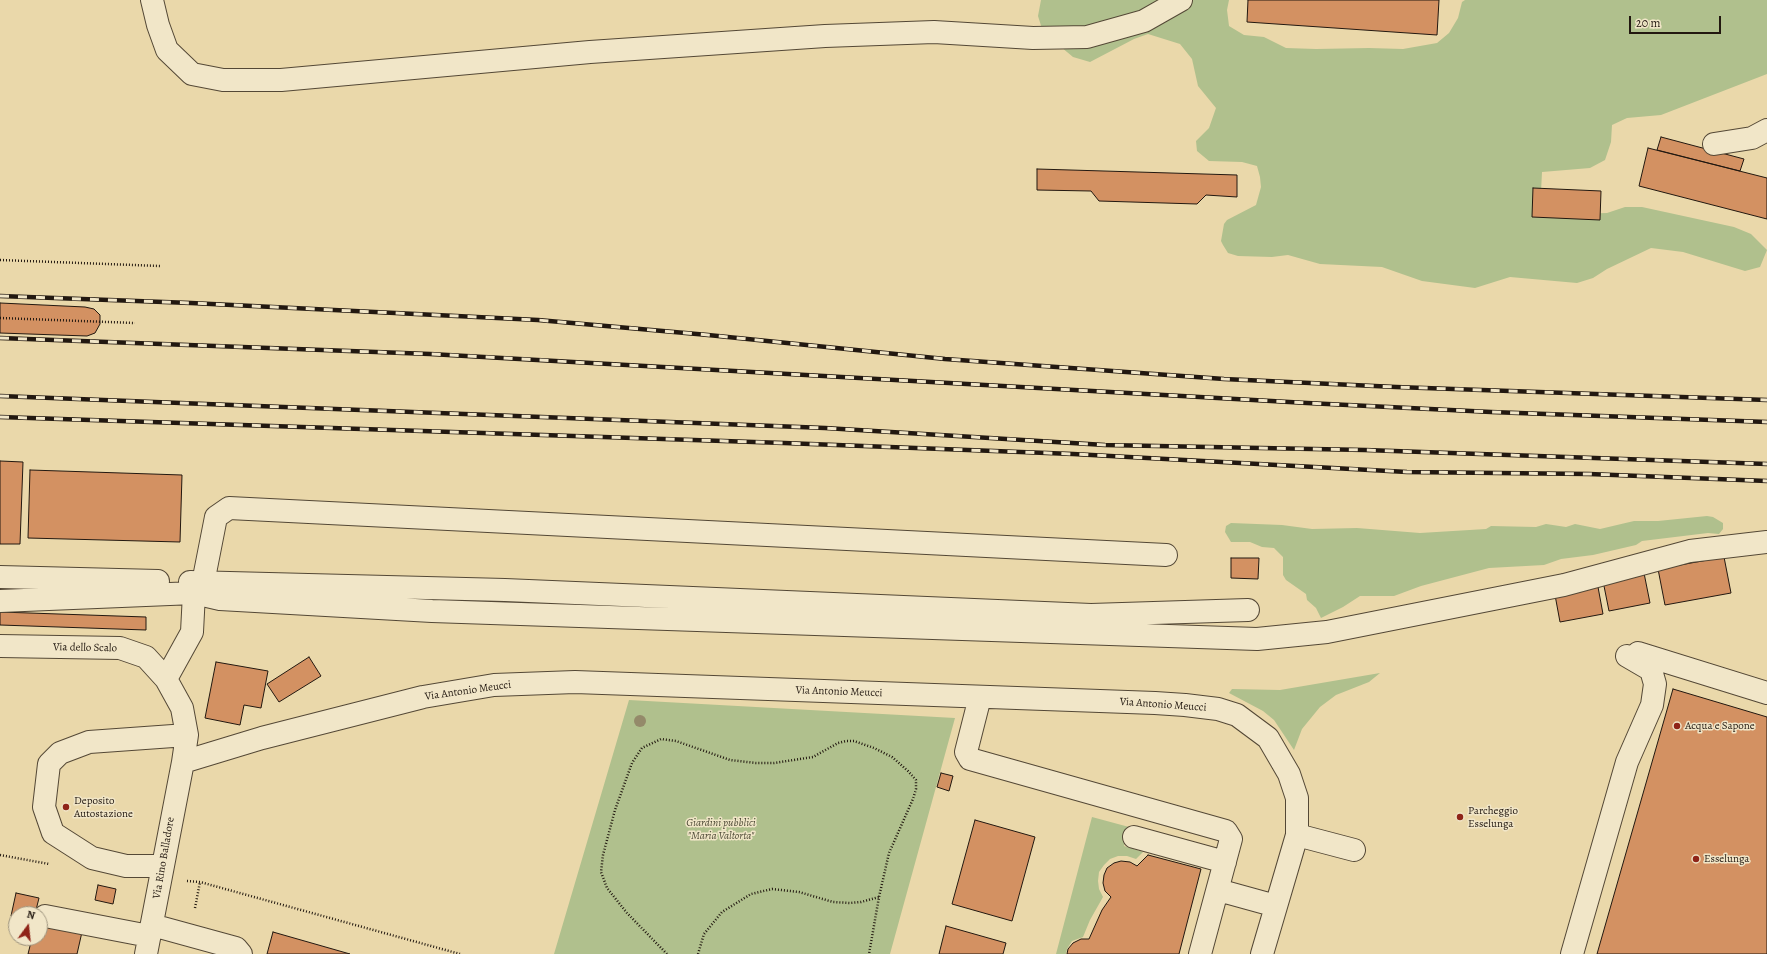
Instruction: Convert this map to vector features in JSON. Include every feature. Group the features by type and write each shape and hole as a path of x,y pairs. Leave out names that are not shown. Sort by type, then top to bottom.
{"street":[{"path":"152,0 158,25 168,50 192,74 223,80 281,80 590,52 825,36 934,32 1033,38 1088,37 1144,21 1181,0"},
{"path":"1714,144 1752,138 1767,130"},
{"path":"166,679 192,632 199,588 216,516 229,508 1166,555"},
{"path":"0,601 199,588 220,599 432,611 1257,639 1327,632 1564,585 1690,550 1767,542"},
{"path":"0,577 199,588 505,590 1091,615 1248,610"},
{"name":"Via dello Scalo","path":"0,646 120,648 146,657 166,679 182,708 187,735 183,762"},
{"path":"1572,954 1627,762 1652,705 1655,684 1651,670 1632,655 1767,693"},
{"name":"Via Antonio Meucci","path":"183,762 262,738 415,699 494,685 575,682 1185,705 1218,709 1237,715 1268,738 1289,774 1296,798 1297,835 1262,954"},
{"path":"980,697 966,752 970,759 1226,831 1231,839 1200,954"},
{"path":"162,873 92,858 52,833 44,807 49,764 60,753 89,742 187,735"},
{"name":"Via Rino Balladore","path":"149,938 183,762"},
{"path":"1297,835 1354,850"},
{"path":"1134,837 1225,862"},
{"path":"1218,890 1276,906"},
{"path":"48,917 149,938 236,948 241,954"}],"path":[{"path":"0,260 160,266"},
{"path":"0,318 135,323"},
{"path":"667,954 607,888 601,872 603,855 615,810 632,763 642,748 661,739 676,741 730,760 774,764 813,757 838,743 854,741 874,748 892,757 916,780 916,789 913,799 889,853 879,896 869,954"},
{"path":"162,873 200,882 460,954"},
{"path":"698,954 704,934 722,912 751,894 772,888 799,892 833,902 850,903 861,902 879,896"}],"green space":[{"path":"1041,0 1229,0 1227,10 1229,26 1244,35 1264,37 1286,48 1403,49 1437,43 1449,33 1458,18 1462,2 1465,0 1767,0 1767,74 1661,115 1627,118 1612,125 1611,142 1605,160 1590,168 1542,172 1541,192 1572,214 1607,213 1625,207 1642,207 1734,227 1751,234 1767,250 1760,267 1745,271 1683,252 1651,248 1607,269 1593,278 1577,283 1510,277 1475,288 1422,281 1382,267 1320,264 1288,255 1272,257 1238,256 1228,253 1221,241 1224,224 1227,220 1256,205 1261,187 1260,177 1257,166 1242,162 1209,161 1197,151 1196,141 1209,128 1216,108 1198,86 1192,59 1180,44 1148,34 1134,39 1090,62 1073,57 1043,32 1038,16"},
{"path":"1707,516 1713,517 1723,523 1723,529 1719,534 1708,533 1642,541 1636,545 1593,555 1561,559 1544,565 1489,568 1421,586 1394,596 1360,596 1343,607 1321,618 1316,608 1307,600 1306,594 1286,580 1283,575 1283,557 1274,548 1262,547 1250,542 1231,542 1225,532 1226,526 1231,523 1282,525 1312,529 1357,528 1420,533 1486,529 1491,526 1536,527 1546,524 1566,527 1575,524 1600,529 1634,521 1658,521"},
{"path":"1380,673 1369,682 1336,695 1320,707 1302,729 1294,750 1274,720 1263,711 1229,693 1232,689 1280,690"},
{"name":"Giardini pubblici \"Maria Valtorta\"","path":"629,700 955,718 890,954 554,954"},
{"path":"1092,817 1129,827 1124,846 1143,852 1136,859 1127,856 1118,856 1110,859 1104,865 1099,872 1098,881 1099,889 1103,897 1090,920 1083,937 1072,941 1066,954 1056,954"}],"building":[{"path":"1248,0 1439,0 1437,35 1247,22"},
{"path":"1661,137 1744,159 1740,171 1657,150"},
{"path":"1648,148 1767,178 1767,219 1639,186"},
{"path":"1037,169 1237,175 1237,197 1206,195 1197,204 1099,201 1091,191 1037,190"},
{"path":"1533,188 1601,191 1600,220 1532,217"},
{"path":"0,303 85,307 94,309 100,315 100,324 95,333 87,336 0,333"},
{"path":"0,461 23,462 20,544 0,544"},
{"path":"30,470 182,475 180,542 28,538"},
{"path":"1724,557 1731,593 1665,605 1658,569"},
{"path":"1231,558 1259,558 1258,579 1231,578"},
{"path":"1644,573 1650,603 1609,611 1603,581"},
{"path":"1598,587 1603,614 1560,622 1555,595"},
{"path":"0,612 146,617 146,630 0,625"},
{"path":"309,657 321,676 279,702 267,684"},
{"path":"216,662 268,671 261,708 244,705 240,725 205,718"},
{"name":"Esselunga","path":"1673,689 1767,717 1767,954 1597,954"},
{"path":"941,773 953,776 949,791 937,787"},
{"path":"975,820 1035,837 1012,921 952,904"},
{"path":"1148,855 1201,869 1179,954 1067,954 1068,949 1073,943 1081,939 1089,939 1102,910 1111,897 1105,891 1103,883 1107,868 1114,863 1121,861 1130,862 1137,866"},
{"path":"98,885 116,889 113,904 95,900"},
{"path":"16,893 39,898 37,906 13,906"},
{"path":"48,925 82,932 77,954 28,954 30,946 48,946"},
{"path":"946,926 1006,943 1003,954 939,954"},
{"path":"273,932 350,954 267,954"}],"railway":[{"path":"0,296 191,303 538,320 708,335 945,359 1224,379 1396,387 1767,400"},
{"path":"0,338 430,354 1307,403 1491,412 1767,422"},
{"path":"0,396 825,428 1105,445 1365,450 1767,464"},
{"path":"0,417 1073,454 1407,472 1589,474 1767,481"}],"place":[{"name":"Acqua e Sapone","path":"1677,726"},
{"name":"Deposito Autostazione","path":"66,807"},
{"name":"Parcheggio Esselunga","path":"1460,817"},
{"name":"Esselunga","path":"1696,859"}]}
